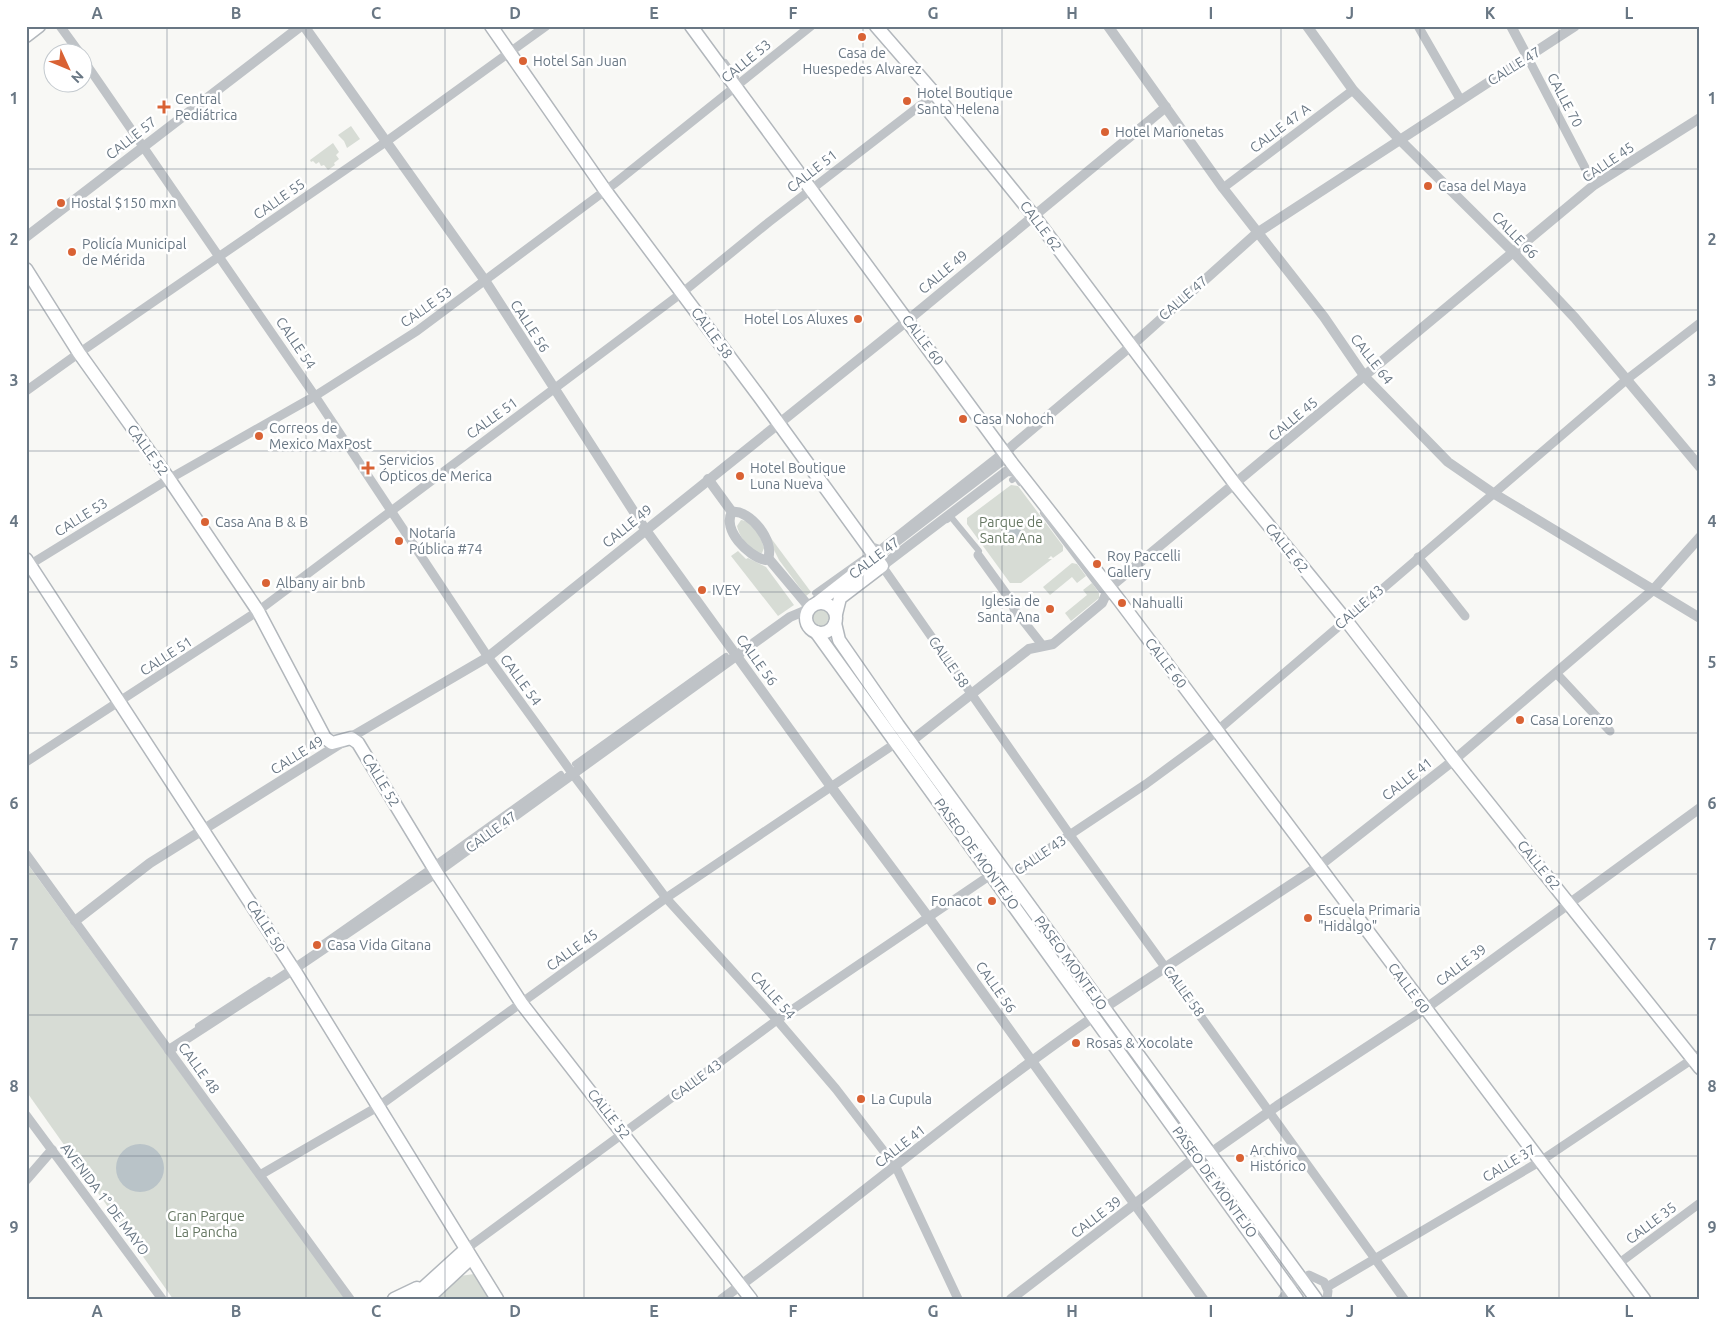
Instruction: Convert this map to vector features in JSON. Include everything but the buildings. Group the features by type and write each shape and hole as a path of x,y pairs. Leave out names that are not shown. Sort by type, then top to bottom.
{"main road":[{"path":"26,36 39,26"},
{"name":"CALLE 58","path":"491,26 605,190 879,557"},
{"name":"CALLE 60","path":"691,26 909,321 1009,449 1015,476 1108,586 1539,1162 1644,1299"},
{"name":"CALLE 62","path":"876,26 935,94 1033,215 1235,484 1345,619 1454,760 1697,1060"},
{"name":"CALLE 52","path":"26,269 79,353 169,479 258,611 325,738 332,743 353,739 358,743 435,871 522,1004 751,1299"},
{"name":"CALLE 47","path":"813,603 879,557"},
{"name":"CALLE 47","path":"835,618 840,598 879,557"},
{"name":"CALLE 50","path":"28,564 120,702 380,1106 497,1299"},
{"path":"813,603 829,605 835,618 830,630 816,632 807,624 806,616 813,603"},
{"name":"PASEO MONTEJO","path":"835,618 839,640 910,742 1008,876 1099,1012 1203,1155 1316,1299"},
{"name":"PASEO DE MONTEJO","path":"816,632 992,874 1099,1012"},
{"name":"PASEO DE MONTEJO","path":"1203,1155 1290,1287"},
{"name":"CALLE 43","path":"411,1299 432,1280 469,1254"},
{"name":"CALLE 43","path":"427,1299 469,1254"},
{"path":"394,1299 432,1280"},
{"path":"1290,1287 1297,1299"}],"street":[{"path":"60,26 72,42"},
{"name":"CALLE 56","path":"303,26 486,282 645,529 832,788 929,918 1203,1299"},
{"name":"CALLE 57","path":"26,237 144,145 303,26"},
{"name":"CALLE 55","path":"26,391 387,141 546,26"},
{"path":"685,26 737,87"},
{"path":"697,26 737,87"},
{"name":"CALLE 53","path":"28,564 169,479 315,396 417,331 486,282 605,190 737,87 811,26"},
{"name":"CALLE 64","path":"1108,26 1223,188 1324,317 1365,377 1448,462 1493,493 1700,618"},
{"name":"CALLE 66","path":"1307,26 1354,90 1400,140 1513,252 1574,318 1700,467"},
{"path":"1418,26 1460,99"},
{"name":"CALLE 70","path":"1511,26 1594,185"},
{"name":"CALLE 47","path":"879,557 898,540 1000,462 1009,449 1131,346 1257,233 1460,99 1528,58 1575,26"},
{"name":"CALLE 54","path":"92,72 315,396 488,657 666,898 777,1020 836,1089 896,1167 958,1299"},
{"name":"CALLE 47 A","path":"1223,188 1354,90"},
{"name":"CALLE 51","path":"26,762 258,611 390,510 683,292 935,94"},
{"name":"CALLE 49","path":"75,921 150,863 346,740 488,657 645,529 909,321 1033,215 1166,106"},
{"name":"CALLE 45","path":"910,742 1029,649 1053,644 1102,603 1108,586 1365,377 1594,185 1700,118"},
{"path":"879,557 880,548 998,455 997,446 909,321"},
{"name":"CALLE 43","path":"1008,876 1146,784 1216,731 1626,380 1700,323"},
{"path":"1009,449 1105,576 1108,586"},
{"name":"CALLE 47","path":"879,557 905,549 1007,471 1015,476"},
{"path":"708,479 732,512 743,514 756,525 769,547 768,558 803,602 813,603"},
{"path":"732,512 730,521 740,541 754,556 765,560 768,558"},
{"path":"879,557 951,517 1012,602 1014,609 1043,646"},
{"name":"CALLE 41","path":"722,1299 896,1167 1031,1061 1166,966 1318,866 1454,760 1653,590 1700,536"},
{"path":"898,540 905,549"},
{"name":"CALLE 58","path":"879,557 1070,835 1404,1299"},
{"path":"1418,557 1465,616"},
{"name":"CALLE 47","path":"169,1050 293,970 813,603"},
{"path":"574,773 726,656"},
{"path":"574,773 728,665"},
{"path":"1556,673 1610,731"},
{"name":"CALLE 45","path":"260,1174 380,1106 666,898 832,788 896,743"},
{"path":"435,871 561,774"},
{"name":"CALLE 39","path":"1011,1299 1203,1155 1425,1009 1700,808"},
{"name":"CALLE 48","path":"26,854 350,1299"},
{"name":"CALLE 43","path":"469,1254 624,1133 777,1020 992,874"},
{"path":"178,1045 230,1003 293,970"},
{"name":"CALLE 37","path":"1327,1286 1539,1162 1697,1060"},
{"name":"AVENIDA 1° DE MAYO","path":"26,1115 162,1299"},
{"path":"26,1180 52,1150"},
{"name":"CALLE 35","path":"1618,1264 1700,1203"},
{"path":"1282,1299 1290,1287 1300,1278 1309,1275 1317,1277 1327,1286 1327,1299"}],"green space":[{"path":"351,126 360,139 347,148 344,141 338,135"},
{"path":"333,143 339,152 336,155 339,159 334,163 335,165 328,170 324,165 321,166 319,162 316,164 313,161 311,162 310,160"},
{"name":"Parque de Santa Ana","path":"1011,485 1018,486 1063,546 1063,551 1053,558 1051,556 1048,559 1052,559 1021,583 1010,583 967,524 967,518"},
{"path":"741,520 746,521 756,531 764,548 762,553 753,550 743,539 737,526"},
{"path":"762,526 811,592 806,596 779,560"},
{"path":"738,551 746,559 748,558 766,567 794,605 778,616 731,556"},
{"path":"1072,563 1077,564 1086,576 1077,583 1072,577 1050,595 1043,587"},
{"path":"1092,583 1099,593 1099,598 1071,621 1065,613 1087,595 1083,590"},
{"path":"817,608 825,608 831,614 831,622 825,628 817,628 811,622 811,614"},
{"name":"Gran Parque La Pancha","path":"26,862 346,1299 173,1299 26,1091"},
{"path":"474,1274 489,1299 435,1299 460,1276"}],"shaded area":[{"path":"1015,527 1020,529 1022,534 1020,539 1015,541 1010,539 1008,534 1010,529"},
{"path":"140,1144 149,1146 157,1151 162,1159 164,1168 162,1177 157,1185 149,1190 140,1192 131,1190 123,1185 118,1177 116,1168 118,1159 123,1151 131,1146"}],"place":[{"name":"Casa de Huespedes Alvarez","path":"862,37"},
{"name":"Hotel San Juan","path":"523,61"},
{"name":"Hotel Boutique Santa Helena","path":"907,101"},
{"name":"Central Pediátrica","path":"164,107"},
{"name":"Hotel Marionetas","path":"1105,132"},
{"name":"Casa del Maya","path":"1428,186"},
{"name":"Hostal $150 mxn","path":"61,203"},
{"name":"Policía Municipal de Mérida","path":"72,252"},
{"name":"Hotel Los Aluxes","path":"858,319"},
{"name":"Casa Nohoch","path":"963,419"},
{"name":"Correos de Mexico MaxPost","path":"259,436"},
{"name":"Servicios Ópticos de Merica","path":"368,468"},
{"name":"Hotel Boutique Luna Nueva","path":"740,476"},
{"name":"Casa Ana B & B","path":"205,522"},
{"name":"Notaría Pública #74","path":"399,541"},
{"name":"Roy Paccelli Gallery","path":"1097,564"},
{"name":"Albany air bnb","path":"266,583"},
{"name":"IVEY","path":"702,590"},
{"name":"Nahualli","path":"1122,603"},
{"name":"Iglesia de Santa Ana","path":"1050,609"},
{"name":"Casa Lorenzo","path":"1520,720"},
{"name":"Fonacot","path":"992,901"},
{"name":"Escuela Primaria \"Hidalgo\"","path":"1308,918"},
{"name":"Casa Vida Gitana","path":"317,945"},
{"name":"Rosas & Xocolate","path":"1076,1043"},
{"name":"La Cupula","path":"861,1099"},
{"name":"Archivo Histórico","path":"1240,1158"}]}
